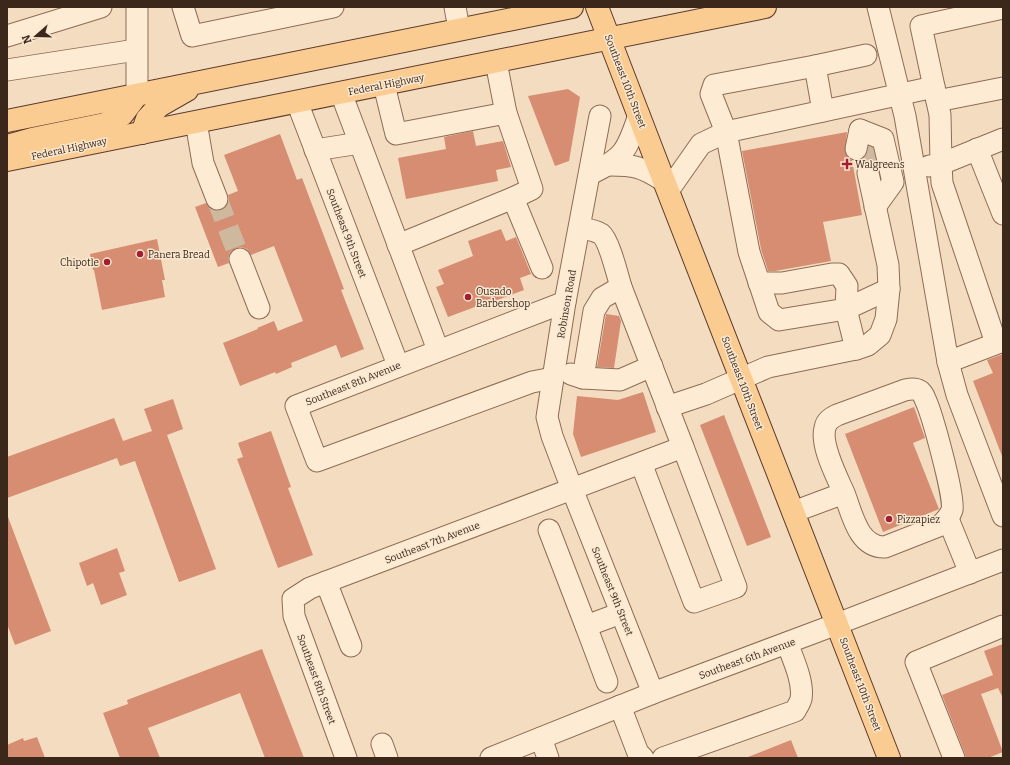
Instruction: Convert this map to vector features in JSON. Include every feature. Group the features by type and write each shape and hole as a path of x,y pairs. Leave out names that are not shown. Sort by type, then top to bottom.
{"main road":[{"path":"7,121 572,7"},
{"name":"Southeast 10th Street","path":"598,7 666,186 889,758"},
{"name":"Federal Highway","path":"7,160 766,7"},
{"path":"142,133 147,119 159,106 204,81"},
{"path":"7,146 32,139 105,124 122,115 137,94"}],"street":[{"path":"7,36 101,7"},
{"path":"137,7 137,94"},
{"path":"183,7 192,36 286,12 333,7"},
{"path":"455,7 459,29"},
{"path":"878,7 905,116 948,362 957,396 1003,516"},
{"path":"948,362 1000,342 942,183 940,115 921,26 1003,8"},
{"path":"7,70 136,50"},
{"path":"866,55 714,85 711,94 726,132 749,252 769,312 779,320 846,309 889,289"},
{"path":"398,245 532,189 506,113 496,62"},
{"path":"815,66 823,111"},
{"path":"384,85 396,134 506,113"},
{"path":"610,165 628,165 646,170 666,186 701,144 726,132 900,94 936,94 1003,88"},
{"path":"341,93 438,350"},
{"name":"Southeast 9th Street","path":"297,102 398,365"},
{"path":"856,104 862,143 883,139 893,182 875,207"},
{"name":"Robinson Road","path":"572,489 552,436 547,417 565,302 600,116"},
{"path":"590,174 610,165 622,154 631,138 639,116"},
{"path":"196,122 203,163 217,199"},
{"path":"915,169 941,164 1003,139"},
{"path":"315,150 360,143"},
{"path":"977,149 1003,214"},
{"path":"667,408 706,394 768,367 856,349 868,345 880,335 886,319 889,289 888,265 868,173"},
{"path":"513,198 542,268"},
{"path":"580,228 596,231 603,235 621,288 736,587 694,602 641,463"},
{"path":"240,259 259,308"},
{"path":"782,283 789,274 808,270"},
{"path":"759,283 782,283 834,270 846,286 846,309 856,349"},
{"path":"583,378 594,311 602,298 621,288"},
{"name":"Southeast 8th Avenue","path":"554,373 317,461 296,406 398,365 565,302"},
{"path":"554,373 583,378 620,380 652,366"},
{"path":"913,388 919,390 925,398 935,427 948,479 952,508 948,519 942,525 885,547 876,547 869,544 862,537 844,493 827,450 824,436 825,427 830,419 837,415 905,390 913,388"},
{"name":"Southeast 7th Avenue","path":"293,599 310,588 683,447"},
{"name":"Southeast 9th Street","path":"572,489 653,693"},
{"path":"793,512 844,493"},
{"path":"948,519 970,573"},
{"path":"549,530 607,682"},
{"name":"Southeast 6th Avenue","path":"491,758 653,693 838,624 1003,560"},
{"path":"326,582 351,646"},
{"name":"Southeast 8th Street","path":"293,599 294,616 346,758"},
{"path":"586,626 621,613"},
{"path":"954,758 916,662 1003,626"},
{"path":"663,758 795,710 801,700 801,690 799,674 787,643"},
{"path":"620,706 638,753 643,758"},
{"path":"541,738 548,758"}],"building":[{"path":"568,89 580,97 569,161 555,166 528,96"},
{"path":"473,131 476,146 503,141 511,167 496,170 498,181 406,199 398,158 446,149 444,137"},
{"name":"Walgreens","path":"847,132 845,152 848,158 852,160 862,215 823,222 831,261 768,271 761,249 742,151"},
{"path":"280,134 297,180 302,178 344,289 341,290 364,349 341,358 336,345 291,363 292,367 276,374 275,372 240,386 223,343 274,321 278,331 303,321 274,246 251,255 247,249 241,247 236,248 230,252 228,258 229,263 218,267 195,207 206,203 210,209 216,211 221,210 227,206 229,200 228,195 238,191 224,155"},
{"path":"501,229 506,241 516,237 531,274 520,278 524,290 448,317 436,287 444,284 438,270 473,256 468,241"},
{"path":"157,239 165,280 162,280 165,297 102,310 90,254"},
{"path":"606,314 619,316 621,321 614,368 597,367"},
{"path":"1003,354 1002,456 973,381 993,373 987,360"},
{"path":"643,392 656,432 581,457 573,434 577,396 618,400"},
{"path":"173,399 183,429 167,435 216,569 179,582 135,461 120,466 117,458 7,498 7,457 114,418 123,441 152,431 144,409"},
{"path":"914,407 925,438 913,443 939,509 883,532 845,434"},
{"path":"724,415 771,537 747,546 700,425"},
{"path":"271,431 291,487 288,488 313,555 278,568 237,459 243,457 238,443"},
{"path":"7,517 51,631 15,645 7,624"},
{"path":"117,548 125,571 119,573 127,595 101,605 93,583 87,586 79,563"},
{"path":"1003,644 1003,698 998,688 981,694 1003,752 988,758 966,758 942,695 993,675 984,651"},
{"path":"262,649 304,758 265,758 240,693 148,728 160,758 120,758 103,713 128,704 127,700"},
{"path":"37,737 45,758 7,758 7,745 23,738 24,741"},
{"path":"791,740 798,758 748,758 748,757"}],"tunnel":[{"path":"870,145 875,172"},
{"path":"217,199 240,259"}],"place":[{"name":"Walgreens","path":"847,164"},
{"name":"Panera Bread","path":"140,254"},
{"name":"Chipotle","path":"107,262"},
{"name":"Ousado Barbershop","path":"468,297"},
{"name":"Pizzapiez","path":"889,519"}]}
